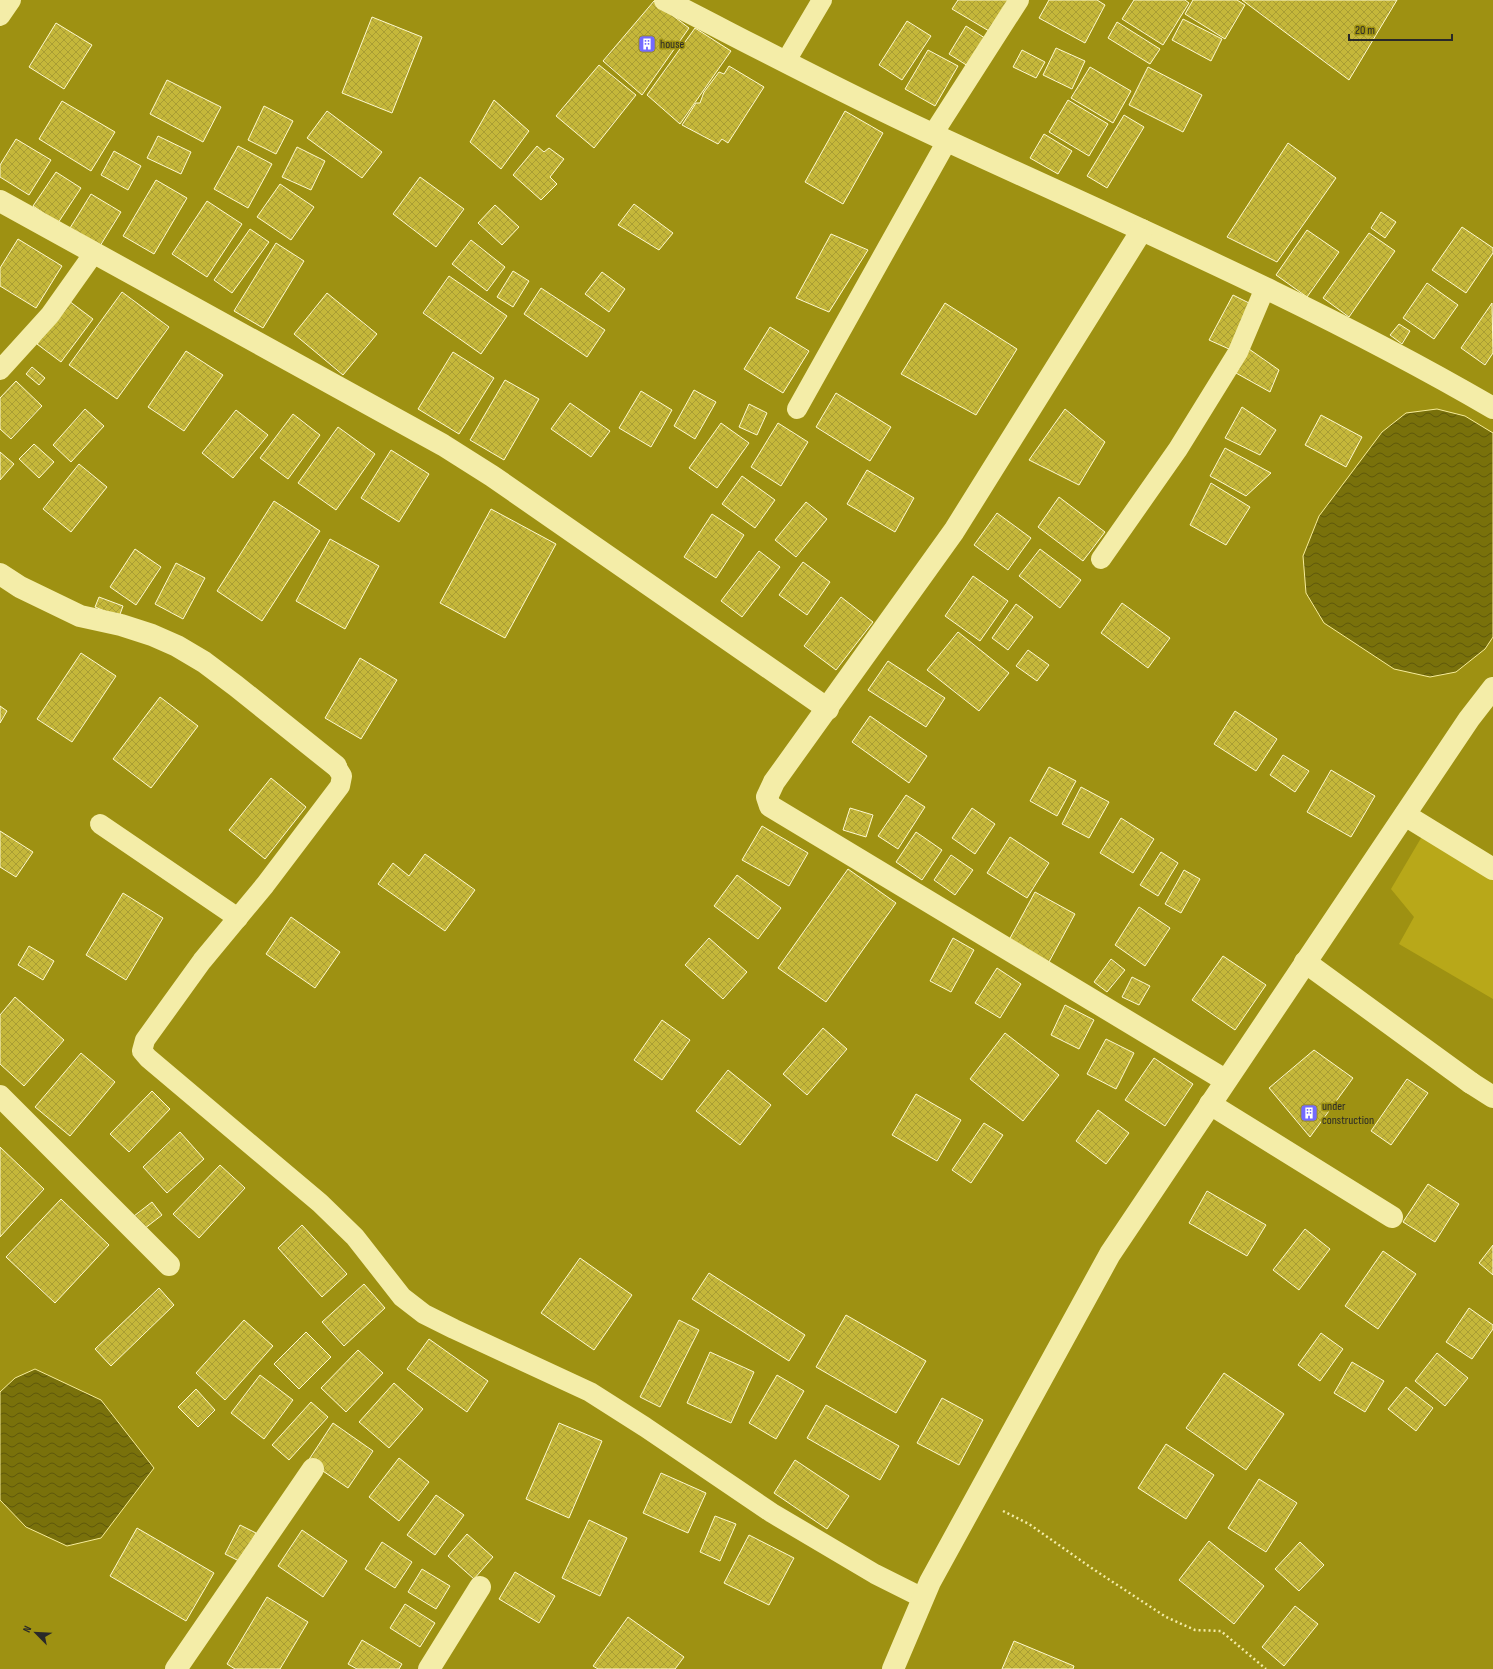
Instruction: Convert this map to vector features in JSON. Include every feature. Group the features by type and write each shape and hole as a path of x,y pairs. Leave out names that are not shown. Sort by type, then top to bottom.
{"street":[{"path":"665,0 940,138 1142,230 1331,319 1493,408"},
{"path":"0,201 443,445 492,476 828,709"},
{"path":"1142,230 954,531 828,709 774,782 767,797 770,806 1225,1080"},
{"path":"0,574 20,586 80,616 121,625 152,635 177,646 204,662 236,686 336,766"},
{"path":"893,1669 930,1582 1110,1254 1225,1080 1469,719 1493,688"},
{"path":"1405,815 1493,869"},
{"path":"1306,962 1493,1097"},
{"path":"0,1096 169,1265"},
{"path":"1210,1104 1392,1217"},
{"path":"176,1669 313,1469"},
{"path":"429,1669 480,1587"}],"lane":[{"path":"0,16 11,0"},
{"path":"786,61 822,0"},
{"path":"797,409 940,138 1019,0"},
{"path":"0,370 50,315 94,253"},
{"path":"1101,559 1178,449 1234,359 1265,288"},
{"path":"336,766 342,776 340,786 265,885 202,961 145,1040 142,1051 148,1058 320,1202 355,1237 402,1297 424,1314 590,1392 645,1427 772,1513 875,1574 923,1598"},
{"path":"100,824 238,918"}],"path":[{"path":"976,1497 1029,1524 1093,1569 1166,1617 1195,1630 1221,1631 1266,1669"}],"shaded area":[{"path":"1424,833 1493,873 1493,999 1399,944 1414,917 1391,889"}],"water":[{"path":"1437,409 1465,416 1493,433 1493,637 1485,649 1456,672 1430,677 1394,669 1324,623 1306,593 1303,556 1319,516 1382,432 1406,413"},
{"path":"35,1369 101,1400 154,1468 101,1538 67,1546 26,1527 0,1500 0,1392 15,1378"}],"building":[{"path":"958,0 1015,0 994,34 952,9"},
{"path":"1049,0 1097,0 1105,5 1085,43 1039,18"},
{"path":"1134,0 1185,0 1189,3 1163,45 1122,19"},
{"path":"1193,0 1237,0 1245,5 1225,39 1185,14"},
{"path":"1242,0 1397,0 1349,80"},
{"name":"house","path":"654,1 689,28 642,95 603,61"},
{"path":"372,17 422,37 392,113 342,93"},
{"path":"1183,19 1222,39 1211,61 1172,40"},
{"path":"907,21 931,36 902,80 879,65"},
{"path":"1117,22 1160,49 1150,64 1108,38"},
{"path":"56,23 92,45 64,89 29,67"},
{"path":"966,26 988,40 971,68 949,54"},
{"name":"house","path":"695,28 731,51 680,124 647,95"},
{"path":"1056,48 1085,61 1072,89 1043,75"},
{"path":"928,50 958,66 935,106 905,89"},
{"path":"1022,50 1045,62 1036,78 1013,67"},
{"path":"599,65 636,95 594,148 556,116"},
{"path":"729,66 764,87 728,143 722,139 718,144 682,125 696,103 700,103 704,92 719,72 724,74"},
{"path":"1090,67 1131,91 1113,123 1071,98"},
{"path":"1148,67 1202,95 1183,132 1129,105"},
{"path":"167,80 221,107 203,142 150,114"},
{"path":"494,100 529,131 501,169 470,142"},
{"path":"1068,100 1108,124 1089,156 1049,132"},
{"path":"62,101 115,132 91,171 39,139"},
{"path":"264,106 293,121 276,154 248,140"},
{"path":"327,111 382,152 362,178 307,138"},
{"path":"845,111 883,133 843,204 805,182"},
{"path":"1124,115 1144,127 1107,188 1087,176"},
{"path":"1044,134 1072,151 1058,174 1030,158"},
{"path":"158,136 191,152 181,174 147,158"},
{"path":"16,139 51,160 29,195 0,177 0,165"},
{"path":"1288,143 1336,178 1277,262 1227,237"},
{"path":"238,146 272,164 248,208 214,189"},
{"path":"537,146 544,152 549,148 564,159 550,177 557,184 541,200 513,175"},
{"path":"297,147 325,161 311,190 282,177"},
{"path":"114,151 141,166 128,190 101,175"},
{"path":"56,172 81,188 58,223 33,206"},
{"path":"420,177 464,209 436,247 393,214"},
{"path":"156,180 187,198 154,254 123,236"},
{"path":"280,184 314,207 291,240 257,217"},
{"path":"91,194 121,212 100,246 70,228"},
{"path":"207,201 242,224 207,277 172,254"},
{"path":"634,204 673,233 659,250 618,225"},
{"path":"495,205 519,227 502,245 478,223"},
{"path":"1381,212 1396,222 1385,238 1371,228"},
{"path":"1462,227 1493,248 1493,253 1466,293 1432,270"},
{"path":"250,229 269,242 232,293 214,280"},
{"path":"1307,230 1339,252 1307,297 1276,275"},
{"path":"1369,233 1395,251 1349,317 1323,298"},
{"path":"831,234 868,250 829,312 796,298"},
{"path":"18,239 62,266 36,308 0,286 0,268"},
{"path":"471,240 505,267 487,291 452,264"},
{"path":"276,243 304,261 263,328 234,311"},
{"path":"513,271 529,281 513,307 497,297"},
{"path":"602,272 625,289 609,312 585,294"},
{"path":"449,276 507,316 481,354 423,313"},
{"path":"1427,283 1458,305 1434,339 1403,318"},
{"path":"541,288 605,330 587,357 524,314"},
{"path":"122,292 169,327 117,399 69,365"},
{"path":"327,293 377,334 343,375 294,334"},
{"path":"1233,295 1253,305 1229,349 1209,340"},
{"path":"69,301 93,319 61,362 37,344"},
{"path":"945,303 1017,349 976,415 901,374"},
{"path":"1492,303 1493,353 1485,365 1461,348"},
{"path":"1399,324 1410,331 1402,344 1390,335"},
{"path":"770,327 809,351 783,393 744,369"},
{"path":"1249,349 1279,370 1270,392 1236,373"},
{"path":"186,351 223,375 184,431 148,407"},
{"path":"453,352 494,378 459,434 418,409"},
{"path":"32,367 45,378 39,385 26,374"},
{"path":"505,380 539,399 504,460 470,440"},
{"path":"16,381 42,406 11,439 0,429 0,398"},
{"path":"694,390 716,402 695,439 674,426"},
{"path":"641,391 672,410 651,447 619,428"},
{"path":"836,393 891,427 870,461 816,427"},
{"path":"570,403 610,431 591,457 551,429"},
{"path":"749,404 767,413 757,435 739,427"},
{"path":"1242,407 1276,430 1260,455 1225,438"},
{"path":"85,409 104,426 71,462 53,445"},
{"path":"1065,409 1105,442 1079,485 1029,460"},
{"path":"236,410 268,435 233,478 202,453"},
{"path":"293,414 320,435 288,479 260,458"},
{"path":"1321,415 1362,437 1346,467 1305,445"},
{"path":"721,423 749,443 717,488 689,468"},
{"path":"778,423 808,442 781,486 751,467"},
{"path":"338,427 375,454 336,510 298,483"},
{"path":"34,444 54,462 39,478 19,459"},
{"path":"1225,448 1271,473 1246,496 1210,476"},
{"path":"391,450 429,474 399,522 361,498"},
{"path":"0,452 14,464 0,480"},
{"path":"79,464 107,487 71,532 43,509"},
{"path":"867,470 914,498 895,532 847,504"},
{"path":"742,476 775,500 755,528 722,504"},
{"path":"1211,483 1250,507 1226,545 1190,525"},
{"path":"1059,497 1105,532 1083,561 1038,527"},
{"path":"274,501 320,531 262,621 217,591"},
{"path":"806,502 827,519 796,557 775,540"},
{"path":"491,509 556,544 505,638 440,603"},
{"path":"997,513 1031,538 1008,570 974,545"},
{"path":"712,514 744,535 716,578 684,557"},
{"path":"330,539 379,566 345,629 296,601"},
{"path":"135,549 161,567 136,605 110,587"},
{"path":"1040,549 1081,580 1060,608 1019,576"},
{"path":"759,551 780,567 742,617 721,601"},
{"path":"803,562 830,582 807,615 779,595"},
{"path":"176,563 205,578 183,619 155,604"},
{"path":"973,576 1008,601 980,641 945,616"},
{"path":"99,597 123,606 119,617 95,607"},
{"path":"841,597 873,622 836,670 804,646"},
{"path":"1122,603 1170,638 1148,668 1101,633"},
{"path":"1016,604 1033,617 1008,650 992,638"},
{"path":"958,632 1009,673 979,711 927,670"},
{"path":"1028,650 1049,665 1037,681 1016,666"},
{"path":"81,653 116,676 72,742 37,719"},
{"path":"360,658 397,680 361,739 325,718"},
{"path":"888,661 945,698 926,727 868,690"},
{"path":"160,697 198,726 151,788 113,759"},
{"path":"0,706 7,711 0,723"},
{"path":"1235,711 1277,739 1256,771 1214,744"},
{"path":"870,716 927,756 909,783 852,742"},
{"path":"1283,755 1309,771 1295,792 1270,775"},
{"path":"1049,767 1076,781 1057,816 1030,801"},
{"path":"1331,770 1375,796 1351,837 1307,812"},
{"path":"271,778 306,807 265,859 229,830"},
{"path":"1081,787 1109,802 1089,838 1062,824"},
{"path":"906,795 925,807 898,849 878,836"},
{"path":"850,808 873,815 866,837 843,830"},
{"path":"972,808 995,824 975,854 952,838"},
{"path":"1121,818 1154,839 1133,873 1100,853"},
{"path":"762,826 808,853 789,886 742,860"},
{"path":"0,831 33,852 16,877 0,867"},
{"path":"916,832 942,850 922,880 896,862"},
{"path":"1010,837 1049,863 1027,898 987,873"},
{"path":"1161,852 1178,863 1158,896 1140,885"},
{"path":"425,854 475,890 445,931 378,884 393,863 409,876"},
{"path":"951,855 973,870 955,895 934,880"},
{"path":"848,869 896,903 826,1002 778,968"},
{"path":"1184,870 1200,879 1181,913 1165,904"},
{"path":"737,875 781,908 758,939 714,906"},
{"path":"1035,892 1075,914 1049,962 1009,940"},
{"path":"123,893 163,918 126,980 86,955"},
{"path":"1139,907 1170,928 1145,966 1115,945"},
{"path":"291,917 340,952 315,988 266,954"},
{"path":"709,938 747,972 723,999 685,965"},
{"path":"953,938 974,950 951,992 930,981"},
{"path":"29,946 54,961 43,980 18,965"},
{"path":"1223,956 1266,985 1235,1030 1192,1000"},
{"path":"1111,959 1125,970 1107,992 1094,982"},
{"path":"997,968 1021,984 1000,1018 975,1003"},
{"path":"1132,977 1150,986 1139,1005 1122,997"},
{"path":"15,997 64,1040 24,1086 0,1064 0,1015"},
{"path":"1065,1005 1094,1020 1079,1049 1051,1035"},
{"path":"662,1020 690,1040 662,1080 634,1060"},
{"path":"823,1028 847,1049 807,1095 783,1074"},
{"path":"1005,1033 1059,1075 1023,1121 970,1079"},
{"path":"1106,1039 1134,1053 1116,1089 1087,1074"},
{"name":"under construction","path":"1314,1050 1353,1078 1310,1137 1269,1088"},
{"path":"81,1053 115,1082 70,1136 35,1107"},
{"path":"1154,1058 1193,1084 1165,1126 1125,1100"},
{"path":"728,1070 771,1105 740,1145 696,1111"},
{"path":"1407,1079 1428,1093 1391,1145 1371,1131"},
{"path":"152,1091 170,1109 129,1152 110,1134"},
{"path":"916,1094 961,1120 937,1161 892,1135"},
{"path":"1098,1110 1129,1133 1106,1164 1076,1141"},
{"path":"984,1123 1003,1135 971,1183 952,1170"},
{"path":"180,1132 204,1159 167,1193 143,1167"},
{"path":"0,1147 44,1189 0,1237"},
{"path":"220,1165 245,1188 199,1238 173,1214"},
{"path":"1428,1184 1459,1204 1435,1242 1403,1222"},
{"path":"1207,1191 1266,1225 1247,1256 1189,1223"},
{"path":"61,1199 109,1245 55,1303 6,1257"},
{"path":"152,1202 162,1215 144,1229 134,1216"},
{"path":"302,1225 347,1274 322,1297 278,1248"},
{"path":"1305,1229 1330,1249 1299,1290 1273,1270"},
{"path":"1493,1245 1493,1275 1479,1263"},
{"path":"1383,1251 1416,1274 1378,1329 1345,1306"},
{"path":"580,1258 632,1295 594,1350 541,1313"},
{"path":"709,1273 805,1335 789,1361 692,1299"},
{"path":"364,1284 385,1308 344,1346 322,1322"},
{"path":"159,1288 174,1305 111,1366 95,1349"},
{"path":"1469,1308 1493,1325 1493,1329 1472,1359 1446,1342"},
{"path":"846,1315 926,1361 896,1413 816,1367"},
{"path":"244,1320 273,1346 225,1400 196,1373"},
{"path":"679,1320 699,1330 660,1407 640,1397"},
{"path":"306,1332 331,1357 299,1389 274,1364"},
{"path":"1321,1333 1343,1349 1320,1381 1298,1365"},
{"path":"429,1339 488,1381 467,1412 407,1369"},
{"path":"358,1350 383,1373 346,1412 321,1388"},
{"path":"710,1352 754,1372 731,1423 687,1403"},
{"path":"1437,1353 1468,1378 1445,1406 1415,1381"},
{"path":"1352,1362 1384,1381 1365,1412 1334,1393"},
{"path":"1224,1373 1284,1414 1246,1470 1186,1428"},
{"path":"260,1375 293,1400 264,1439 231,1413"},
{"path":"777,1375 804,1391 776,1439 749,1423"},
{"path":"394,1383 423,1409 389,1448 359,1422"},
{"path":"1406,1387 1433,1408 1416,1431 1388,1409"},
{"path":"196,1389 215,1410 198,1427 178,1407"},
{"path":"942,1398 983,1420 959,1465 917,1443"},
{"path":"311,1402 328,1417 289,1460 272,1445"},
{"path":"826,1405 899,1446 880,1480 807,1438"},
{"path":"333,1423 373,1451 348,1488 308,1461"},
{"path":"559,1423 602,1441 569,1518 526,1499"},
{"path":"1166,1444 1214,1475 1186,1519 1138,1488"},
{"path":"399,1458 429,1482 399,1521 369,1497"},
{"path":"795,1460 849,1496 827,1529 774,1493"},
{"path":"661,1473 706,1493 688,1533 643,1513"},
{"path":"1259,1479 1297,1503 1266,1552 1228,1528"},
{"path":"436,1495 464,1515 435,1555 407,1535"},
{"path":"715,1516 736,1524 720,1561 700,1552"},
{"path":"589,1520 627,1538 600,1596 562,1578"},
{"path":"240,1525 256,1533 241,1562 225,1554"},
{"path":"137,1528 214,1573 186,1621 110,1576"},
{"path":"302,1530 347,1561 323,1597 278,1566"},
{"path":"467,1534 493,1557 474,1579 448,1556"},
{"path":"749,1535 794,1558 769,1605 724,1583"},
{"path":"1209,1541 1264,1586 1234,1624 1179,1580"},
{"path":"382,1542 412,1562 395,1588 365,1569"},
{"path":"1300,1542 1324,1565 1299,1591 1275,1569"},
{"path":"422,1569 450,1586 436,1609 408,1592"},
{"path":"515,1572 555,1596 539,1623 499,1599"},
{"path":"267,1597 308,1622 280,1669 235,1669 227,1664"},
{"path":"405,1604 435,1623 420,1647 390,1628"},
{"path":"1295,1606 1318,1624 1284,1666 1262,1647"},
{"path":"628,1617 684,1657 675,1669 598,1669 593,1666"},
{"path":"362,1640 402,1664 399,1669 357,1669 348,1664"},
{"path":"1014,1641 1074,1666 1073,1669 1002,1669"}],"place":[{"name":"house","path":"647,44"},
{"name":"under construction","path":"1309,1113"}]}
